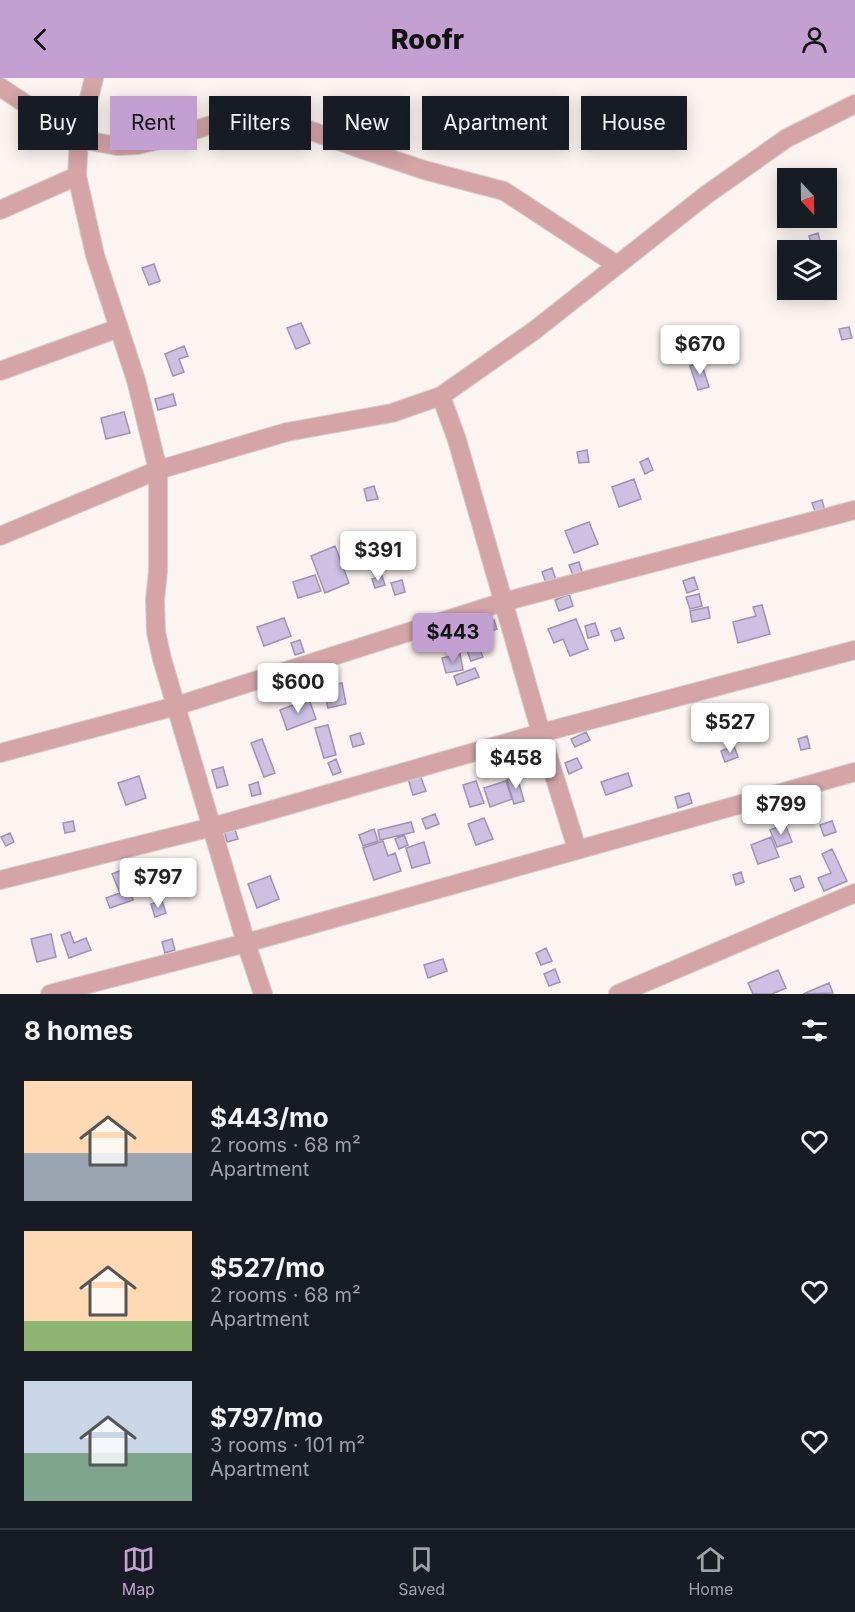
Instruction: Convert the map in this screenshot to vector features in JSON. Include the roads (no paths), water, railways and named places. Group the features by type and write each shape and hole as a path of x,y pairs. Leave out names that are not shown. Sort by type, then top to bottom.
{"street":[{"path":"90,96 94,78"},
{"path":"0,87 18,99"},
{"path":"0,536 158,470 286,432 392,413 441,396 535,330 706,195 787,138 855,104"},
{"path":"98,142 117,146 137,145 237,117 258,117 287,122 404,163 504,191 617,265"},
{"path":"78,150 77,176 95,255 136,380 158,470 156,632 246,943 256,992"},
{"path":"0,210 77,176"},
{"path":"0,371 119,328"},
{"path":"441,396 457,440 541,733 577,849"},
{"path":"0,753 176,706 503,602 855,510"},
{"path":"0,880 212,827 541,733 855,650"},
{"path":"50,994 246,943 855,772"},
{"path":"618,994 855,893"}]}
